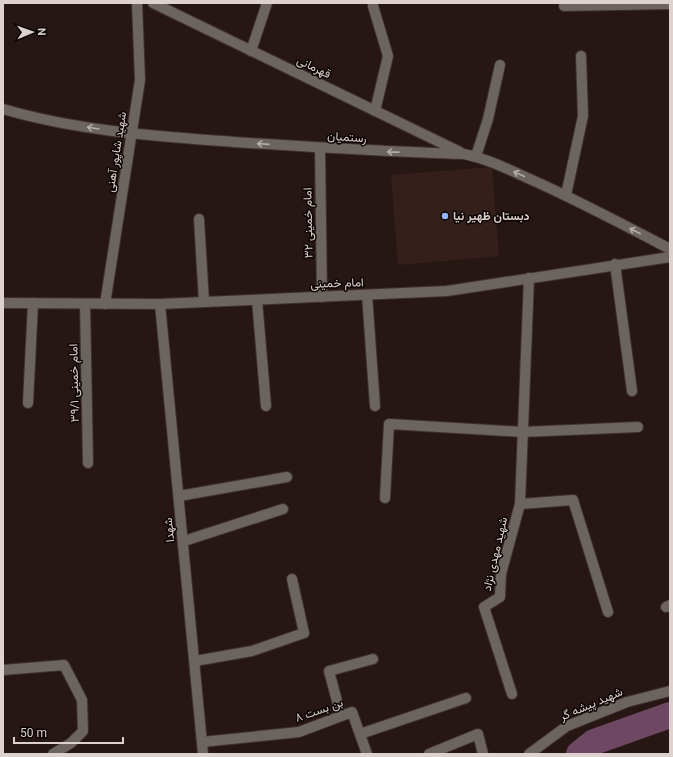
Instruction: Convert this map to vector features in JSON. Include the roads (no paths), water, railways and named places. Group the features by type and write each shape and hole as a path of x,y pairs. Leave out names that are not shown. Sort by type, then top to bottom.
{"street":[{"name":"شهید شاپور آهنی","path":"105,304 140,80 137,3"},
{"name":"قهرمانی","path":"153,3 464,154"},
{"path":"251,51 267,3"},
{"path":"373,3 388,56 375,111"},
{"path":"564,6 670,4"},
{"path":"566,195 583,116 580,56"},
{"path":"476,156 488,119 500,65"},
{"name":"رستمیان","path":"3,109 41,120 132,134 381,152 464,154 476,156 494,162 566,195 670,249"},
{"name":"امام خمینی ۳۲","path":"320,148 322,297"},
{"path":"199,219 204,302"},
{"name":"امام خمینی","path":"3,303 160,304 447,292 670,256"},
{"path":"615,264 632,391"},
{"name":"شهید مهدی نژاد","path":"512,694 484,607 500,597 502,574 520,504 529,278"},
{"path":"366,295 376,406"},
{"path":"257,300 266,406"},
{"path":"28,403 34,303"},
{"name":"امام خمینی ۳۹/۱","path":"85,304 88,463"},
{"name":"شهدا","path":"160,304 184,541 203,754"},
{"path":"386,498 389,424 523,432 638,427"},
{"path":"179,496 287,477"},
{"path":"520,504 573,500 608,612"},
{"path":"184,541 283,509"},
{"path":"195,661 252,651 304,633 292,579"},
{"path":"341,716 328,671 373,659"},
{"path":"3,670 64,665 82,700 83,731 71,743 53,754"},
{"name":"شهید پیشه گر","path":"529,754 567,726 627,702 670,691"},
{"path":"360,734 466,698"},
{"name":"بن بست ۸","path":"202,742 299,732 352,712 366,754"},
{"path":"429,754 478,734 484,754"}],"waterway":[{"path":"579,754 594,742 670,715"}],"place":[{"name":"دبستان ظهیر نیا","path":"445,216"}]}
